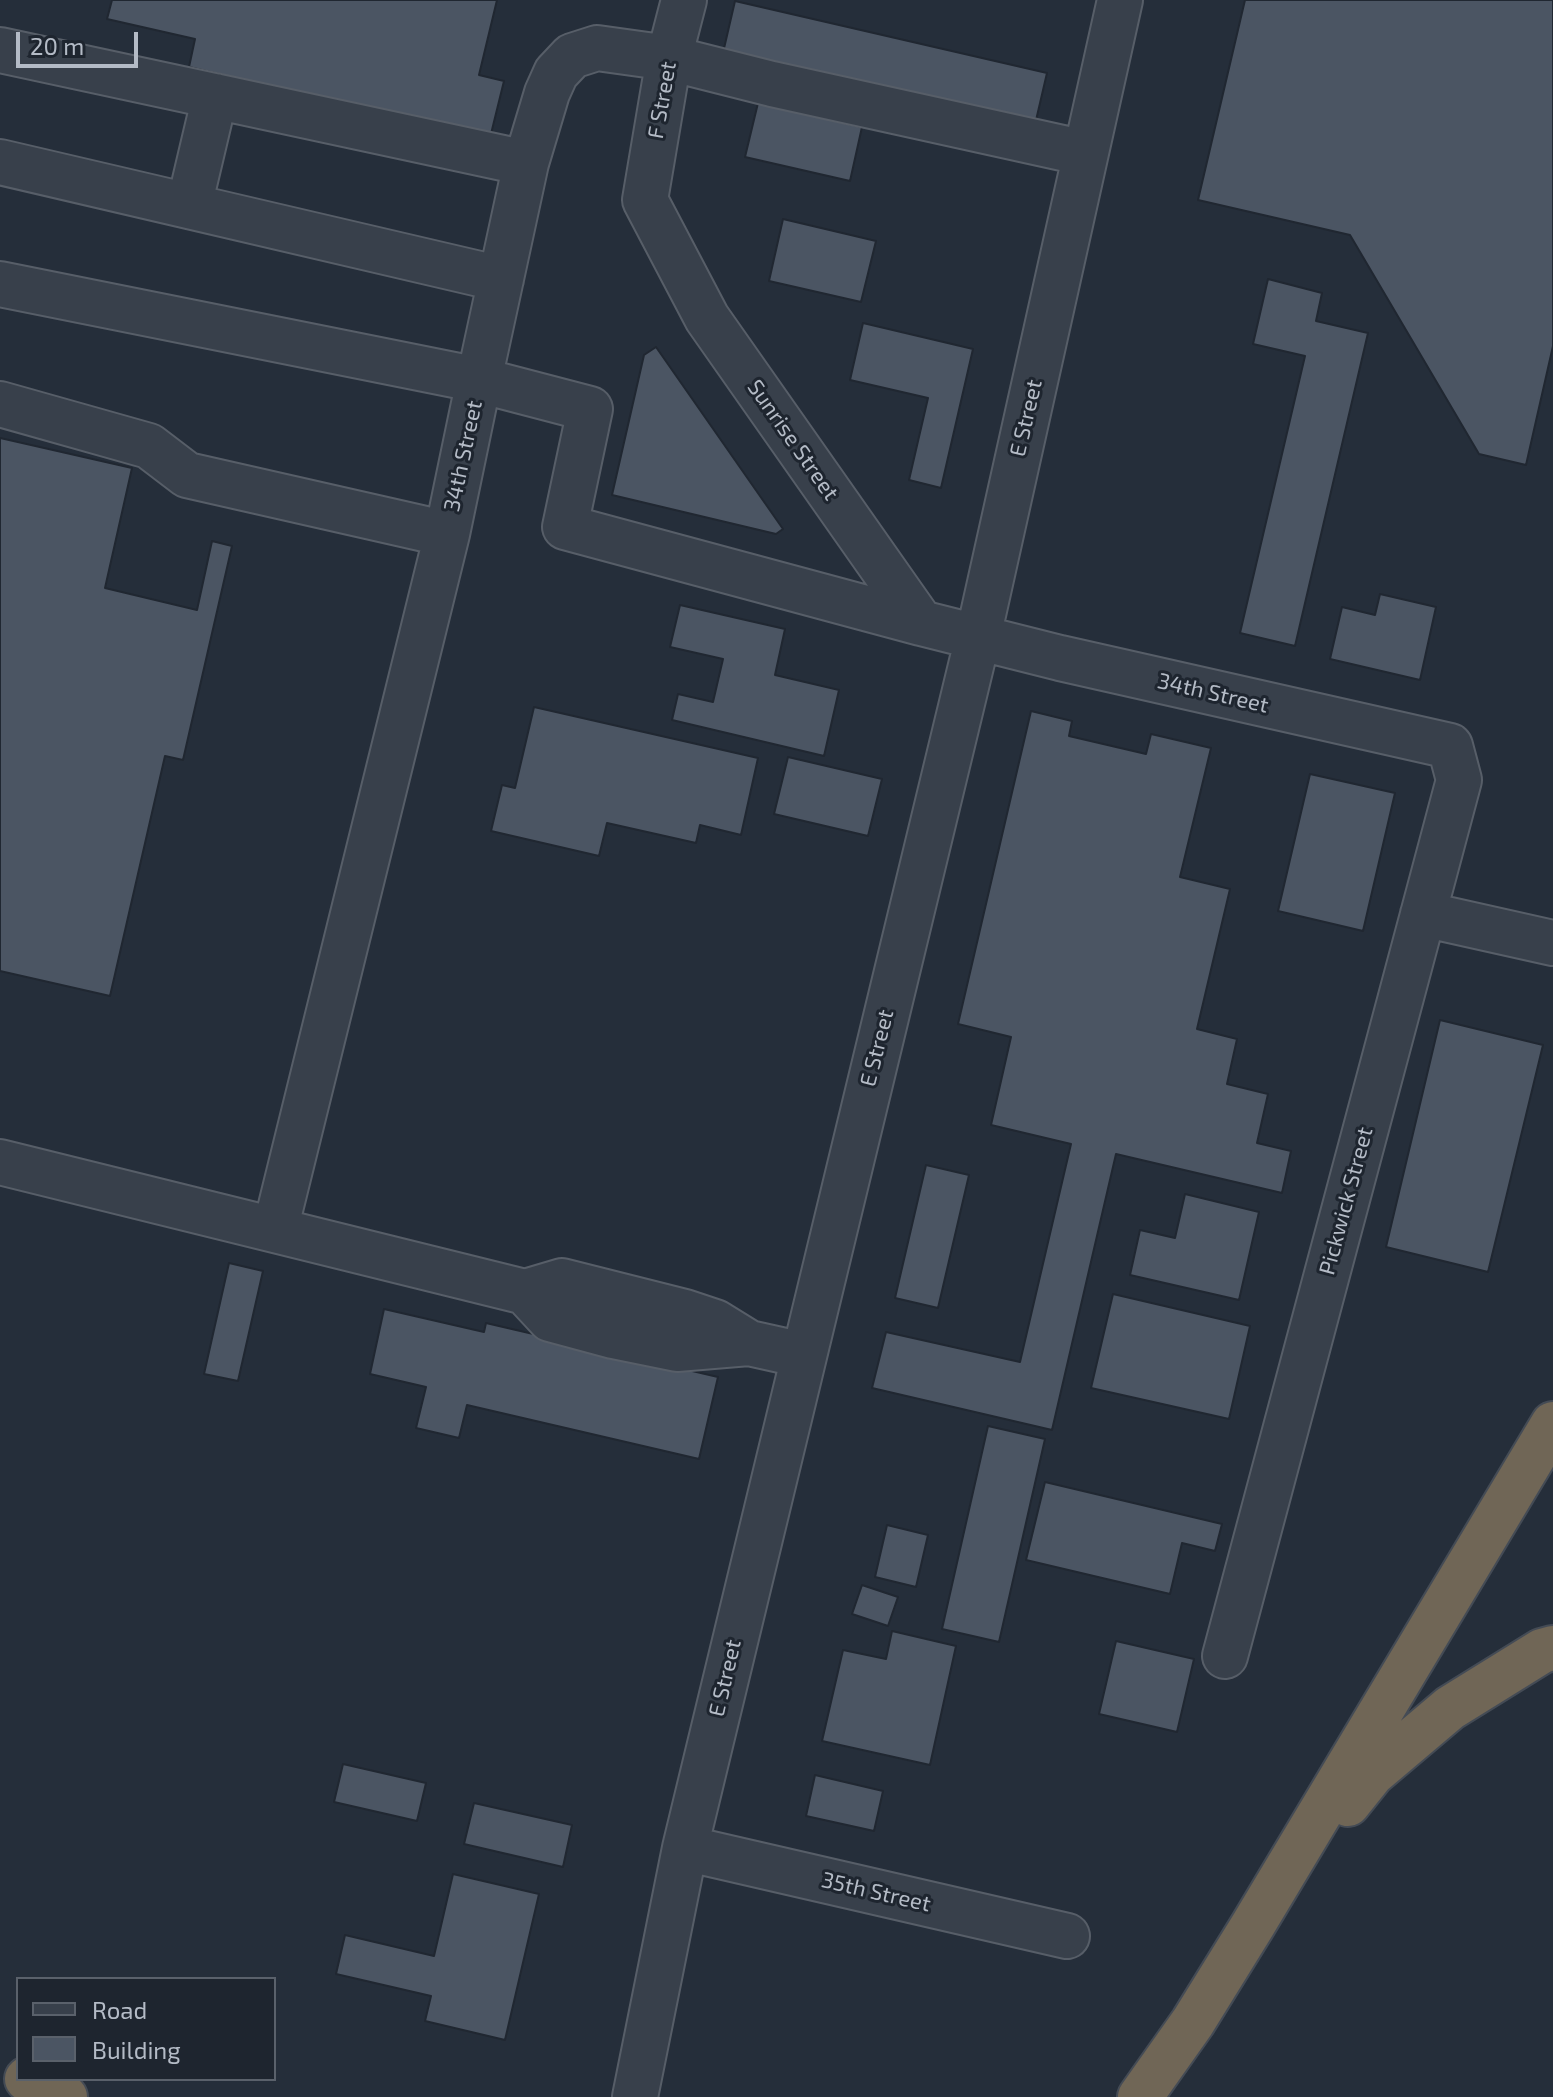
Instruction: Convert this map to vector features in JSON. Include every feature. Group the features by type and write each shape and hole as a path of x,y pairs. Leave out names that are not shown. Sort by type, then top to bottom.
{"highway":[{"path":"1140,2097 1193,2022 1253,1925 1553,1424"},
{"path":"1253,1925 1372,1774 1450,1708 1542,1651 1553,1648"},
{"path":"31,2081 65,2097"}],"street":[{"name":"F Street","path":"645,200 669,58 684,0"},
{"name":"E Street","path":"635,2097 685,1848 978,637 1120,0"},
{"path":"0,284 479,380 526,163 551,83 572,56 597,48 669,58 772,84 1085,153"},
{"path":"0,50 526,163"},
{"path":"189,206 215,96"},
{"path":"0,162 501,279"},
{"name":"Sunrise Street","path":"645,200 707,318 921,623"},
{"name":"34th Street","path":"0,404 149,446 187,475 447,534 479,380 590,409 565,527 921,623"},
{"path":"275,1230 447,534"},
{"path":"921,623 978,637"},
{"name":"34th Street","path":"978,637 1450,746"},
{"name":"Pickwick Street","path":"1225,1656 1459,780 1450,746"},
{"path":"1423,914 1553,943"},
{"path":"0,1162 525,1292 562,1281 685,1312 715,1322 749,1343 803,1355"},
{"name":"35th Street","path":"685,1848 1067,1936"}],"building":[{"path":"112,0 497,0 479,75 504,81 490,138 189,67 195,39 107,19"},
{"path":"1245,0 1553,0 1553,346 1526,465 1479,454 1350,235 1198,200"},
{"path":"735,1 1047,73 1034,129 722,57"},
{"path":"758,103 862,127 850,181 745,157"},
{"path":"783,219 876,241 861,302 769,281"},
{"path":"1268,279 1322,293 1316,321 1368,333 1295,646 1240,633 1305,356 1253,344"},
{"path":"863,323 973,349 941,488 909,480 928,398 850,380"},
{"path":"656,347 783,529 776,534 612,495 644,355"},
{"path":"0,438 132,468 105,588 197,610 212,541 232,546 183,760 165,756 110,996 0,971"},
{"path":"1380,594 1436,607 1420,680 1330,659 1342,607 1375,615"},
{"path":"680,605 785,629 775,675 839,690 824,756 672,720 678,694 713,702 723,659 670,647"},
{"path":"534,707 758,758 741,835 700,825 696,843 607,823 599,856 491,831 502,785 515,788"},
{"path":"1031,711 1072,721 1069,736 1146,754 1151,734 1211,748 1180,877 1230,889 1197,1029 1237,1039 1227,1084 1268,1094 1257,1143 1291,1151 1282,1193 1116,1154 1052,1430 872,1388 886,1332 1020,1362 1071,1144 991,1125 1011,1037 958,1024"},
{"path":"788,757 882,779 868,836 774,814"},
{"path":"1310,774 1395,793 1363,931 1278,911"},
{"path":"1440,1020 1543,1045 1488,1272 1386,1247"},
{"path":"926,1165 969,1175 938,1308 895,1298"},
{"path":"1185,1194 1259,1212 1239,1300 1130,1275 1140,1230 1175,1238"},
{"path":"229,1263 263,1271 238,1381 204,1374"},
{"path":"1113,1294 1250,1326 1229,1419 1091,1388"},
{"path":"384,1309 484,1332 486,1323 718,1377 699,1459 467,1405 459,1438 416,1428 426,1387 370,1374"},
{"path":"988,1426 1045,1439 999,1642 942,1629"},
{"path":"1045,1482 1222,1524 1215,1551 1182,1543 1170,1594 1026,1560"},
{"path":"887,1525 928,1535 916,1587 875,1577"},
{"path":"862,1585 898,1597 888,1626 852,1614"},
{"path":"892,1631 956,1646 930,1765 822,1741 843,1650 886,1659"},
{"path":"1116,1641 1194,1659 1177,1732 1099,1714"},
{"path":"343,1764 426,1783 417,1821 334,1802"},
{"path":"815,1775 883,1791 874,1831 806,1816"},
{"path":"474,1803 572,1825 563,1867 464,1844"},
{"path":"453,1874 539,1894 505,2040 425,2021 431,1996 336,1974 345,1935 434,1956"}]}
